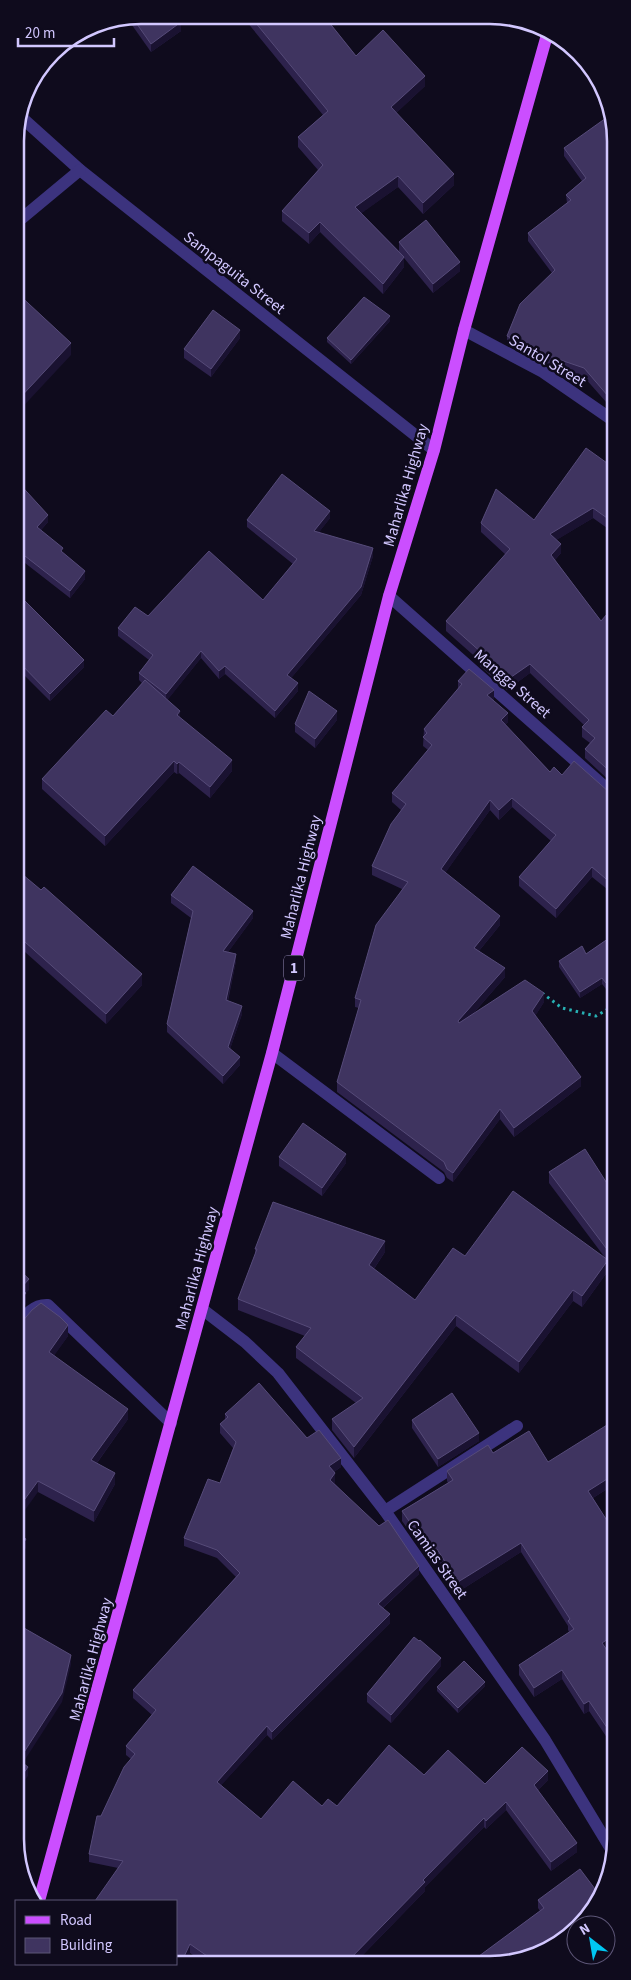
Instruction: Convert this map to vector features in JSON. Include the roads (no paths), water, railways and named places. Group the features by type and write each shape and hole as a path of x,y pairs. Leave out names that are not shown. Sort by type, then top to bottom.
{"main road":[{"name":"Maharlika Highway","path":"40,1899 272,1053 389,596 434,450 464,330 546,38"}],"street":[{"name":"Sampaguita Street","path":"26,121 80,170 434,450"},
{"path":"24,217 80,170"},
{"name":"Santol Street","path":"464,330 543,372 607,416"},
{"name":"Mangga Street","path":"389,596 607,789"},
{"path":"272,1053 439,1178"},
{"path":"24,1319 40,1304 48,1305 171,1423"},
{"name":"Camias Street","path":"202,1309 246,1342 278,1373 385,1511 545,1740 607,1842"},
{"path":"385,1511 517,1426"}]}
